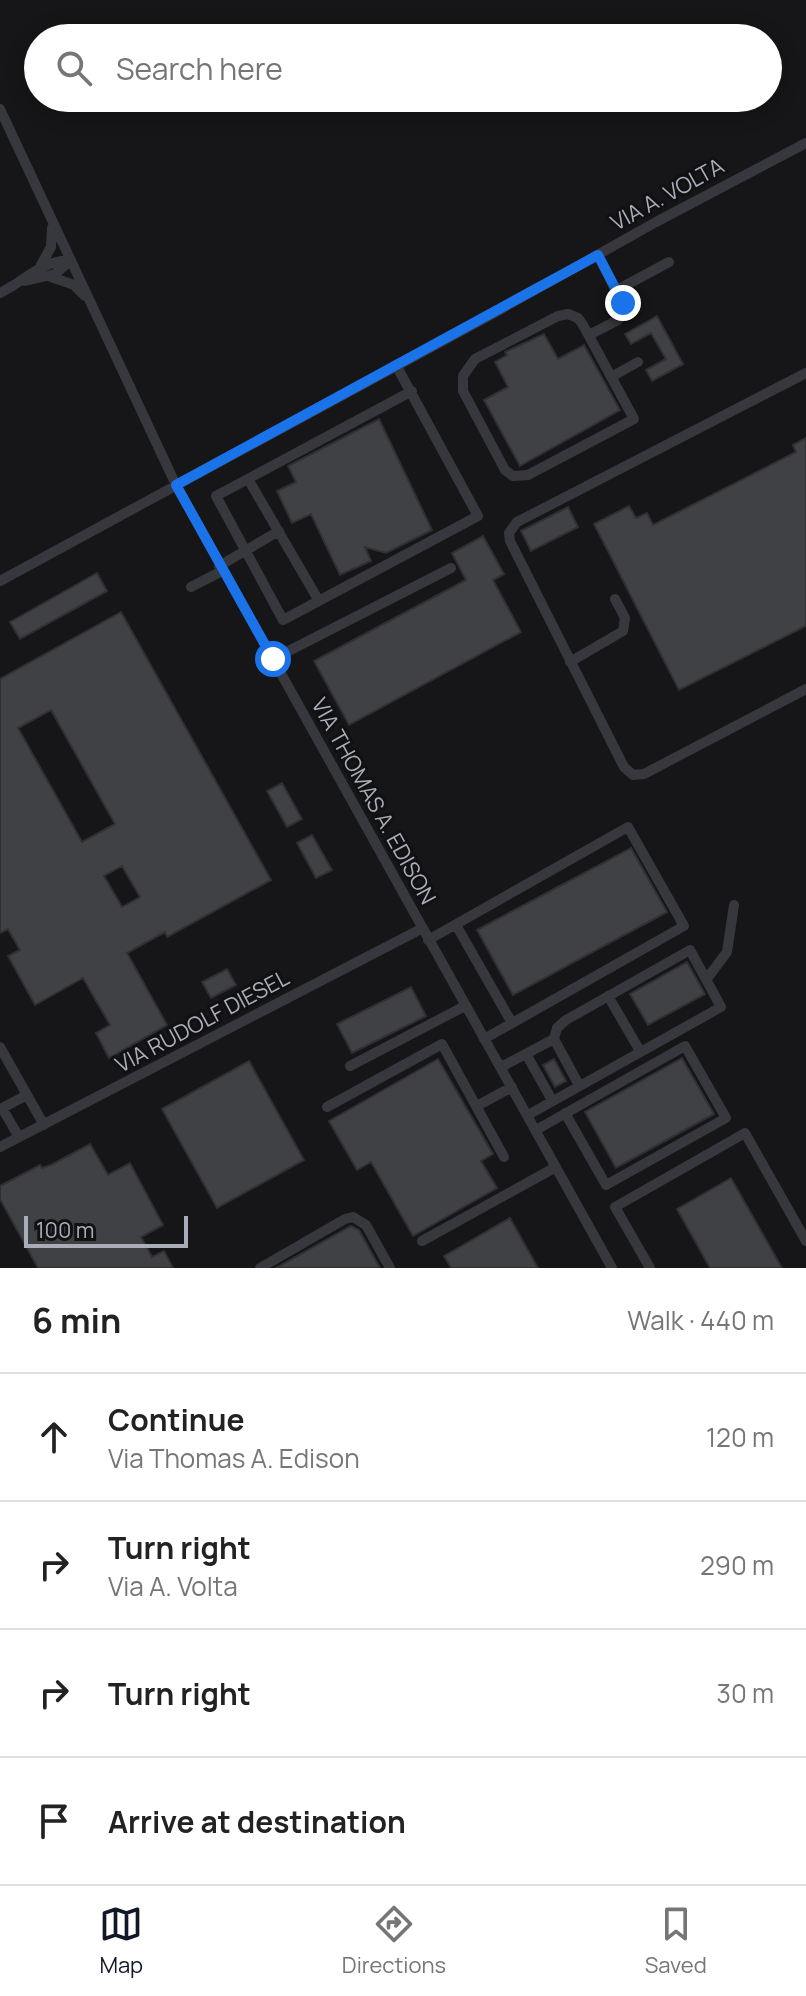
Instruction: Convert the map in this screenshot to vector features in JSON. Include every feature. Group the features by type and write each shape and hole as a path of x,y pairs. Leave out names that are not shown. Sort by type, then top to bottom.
{"street":[{"name":"VIA THOMAS A. EDISON","path":"0,109 176,485 612,1268"},
{"name":"VIA A. VOLTA","path":"0,581 805,143"},
{"path":"40,267 51,247 53,236 48,215"},
{"path":"589,335 623,315 624,306 598,255"},
{"path":"23,282 50,262 71,260"},
{"path":"0,293 23,282 62,271 71,260"},
{"path":"617,290 669,262"},
{"path":"49,277 74,285 92,305"},
{"path":"561,315 578,318 589,335 634,419 524,477 513,476 505,470 463,391 466,368 475,359 561,315"},
{"path":"611,377 638,362"},
{"path":"396,365 412,391 478,516 283,620 216,496 412,391"},
{"path":"806,373 511,527 509,533 510,541 624,767 637,776 806,689"},
{"path":"248,479 319,601"},
{"path":"191,587 279,531"},
{"path":"273,659 451,568"},
{"path":"570,662 623,631 625,618 615,599"},
{"path":"428,940 628,827 684,926 484,1039"},
{"path":"706,980 727,952 734,905"},
{"path":"456,925 512,1023"},
{"name":"VIA RUDOLF DIESEL","path":"0,1147 421,929"},
{"path":"501,1067 554,1039 561,1024 690,950 721,1007 528,1115"},
{"path":"608,996 640,1051"},
{"path":"350,1066 465,1006"},
{"path":"554,1039 579,1085"},
{"path":"327,1107 442,1044 504,1157"},
{"path":"536,1130 565,1113 685,1046 726,1118 606,1185 565,1113"},
{"path":"0,1047 44,1125"},
{"path":"526,1054 552,1100"},
{"path":"477,1106 512,1087"},
{"path":"19,1137 2,1108 27,1095"},
{"path":"650,1268 615,1207 745,1133 806,1241"},
{"path":"695,1135 707,1154"},
{"path":"422,1241 556,1167"},
{"path":"260,1268 353,1217 361,1219 366,1225 390,1268"}],"building":[{"path":"657,316 683,364 652,381 646,370 666,359 651,333 631,344 625,334"},
{"path":"544,334 558,359 584,345 620,410 520,466 484,400 508,387 495,362 507,355 505,352"},
{"path":"379,419 432,530 386,553 365,547 371,561 340,575 311,514 292,523 277,491 296,482 288,466"},
{"path":"806,438 806,626 679,690 594,524 629,506 636,518 647,513 653,525 796,452 793,445"},
{"path":"568,507 578,527 531,551 521,531"},
{"path":"483,536 504,574 493,580 521,632 349,725 314,661 466,580 452,553"},
{"path":"97,573 107,591 20,639 10,622"},
{"path":"121,612 271,880 167,937 165,932 127,953 167,1025 109,1058 96,1033 110,1025 83,978 35,1005 8,956 20,950 8,929 0,933 0,679","holes":["51,710 115,824 82,842 18,728","122,866 140,897 122,907 104,876"]},
{"path":"282,783 302,819 287,827 267,791"},
{"path":"312,835 332,870 316,878 297,843"},
{"path":"631,848 667,912 513,995 477,930"},
{"path":"687,962 705,994 648,1025 630,994"},
{"path":"227,969 236,985 211,998 202,982"},
{"path":"411,987 426,1016 352,1053 337,1024"},
{"path":"682,1058 714,1114 616,1168 585,1112"},
{"path":"438,1059 493,1154 481,1161 497,1188 413,1236 371,1162 357,1170 329,1121"},
{"path":"554,1059 566,1081 555,1087 543,1065"},
{"path":"249,1061 304,1160 217,1208 162,1109"},
{"path":"90,1144 108,1175 130,1163 163,1225 141,1237 152,1257 164,1251 173,1268 38,1268 0,1199 0,1186 40,1165 42,1168 51,1165"},
{"path":"731,1178 782,1268 710,1268 677,1209"},
{"path":"510,1218 538,1268 451,1268 444,1256"},
{"path":"351,1226 359,1230 380,1268 276,1268"}],"route":[{"path":"273,659 176,485 598,255 623,303"}]}
